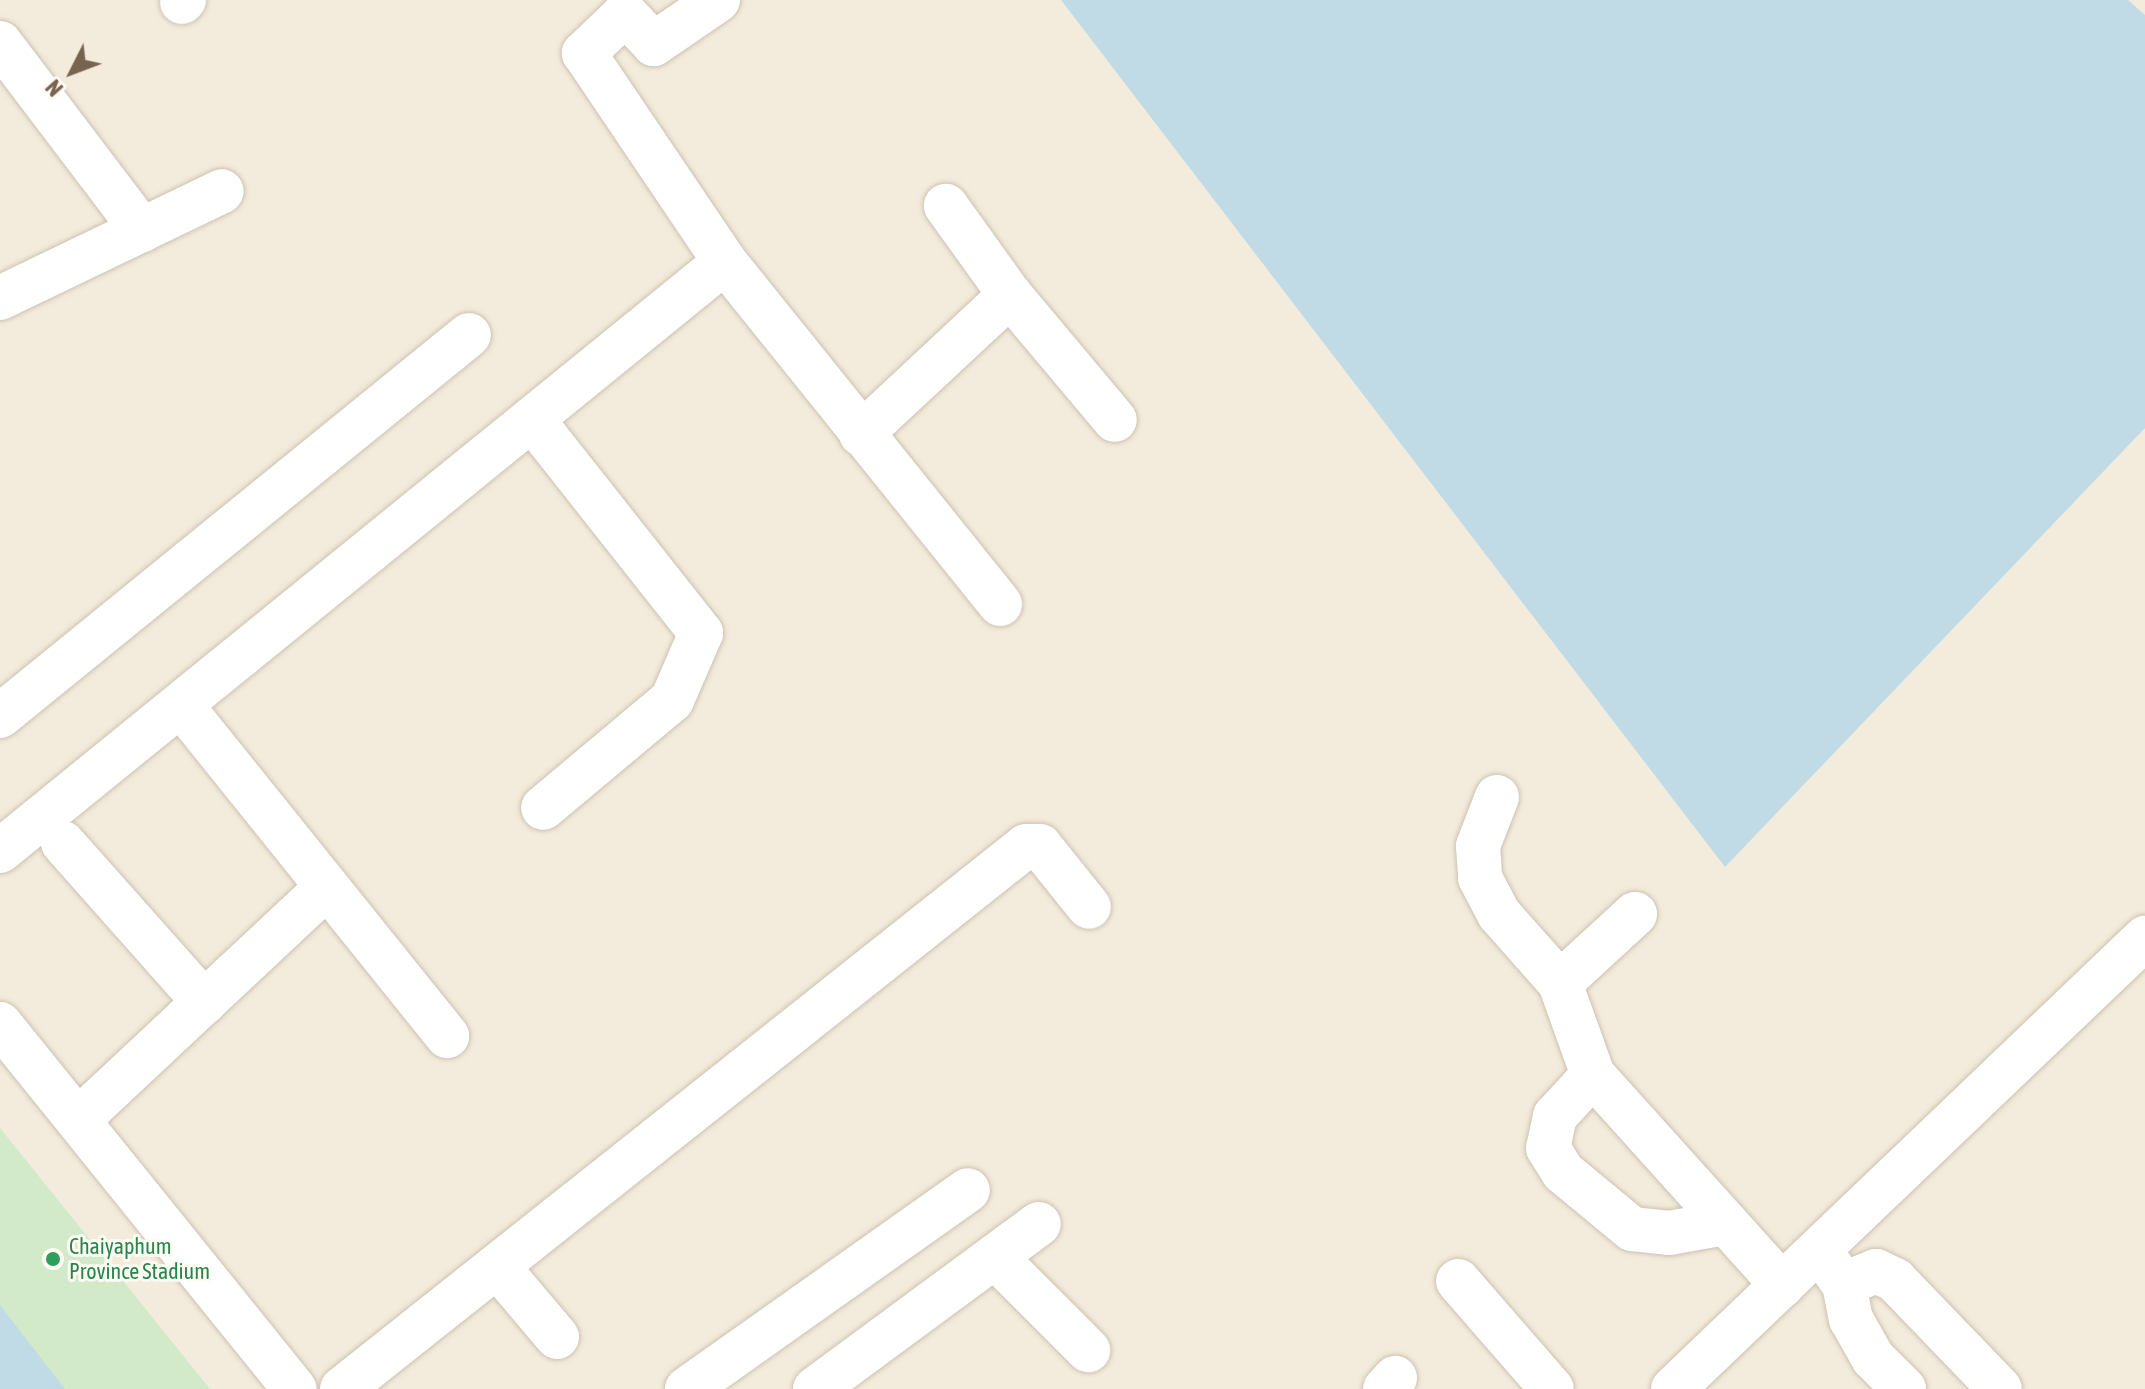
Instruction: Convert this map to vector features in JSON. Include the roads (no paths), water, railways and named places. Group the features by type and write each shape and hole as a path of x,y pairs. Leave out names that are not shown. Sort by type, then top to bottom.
{"street":[{"path":"718,0 654,44 625,14 584,53 725,262 1000,604"},
{"path":"0,43 142,230"},
{"path":"0,298 222,191"},
{"path":"946,206 1010,295 1115,420"},
{"path":"0,851 725,262"},
{"path":"861,434 1010,295"},
{"path":"0,716 469,335"},
{"path":"532,419 701,633 672,700 543,808"},
{"path":"181,705 447,1036"},
{"path":"1497,797 1478,846 1480,878 1499,914 1560,983 1593,1075 1782,1285"},
{"path":"63,843 204,1002"},
{"path":"342,1389 1026,846 1040,846 1089,907"},
{"path":"78,1120 327,887"},
{"path":"1560,983 1635,914"},
{"path":"1673,1389 2145,938"},
{"path":"0,1024 294,1389"},
{"path":"1593,1075 1555,1116 1548,1148 1563,1172 1632,1229 1669,1233 1726,1223"},
{"path":"687,1389 968,1190"},
{"path":"834,1384 1039,1224"},
{"path":"1819,1249 1844,1284 1851,1319 1873,1358 1904,1389"},
{"path":"995,1257 1088,1350"},
{"path":"497,1266 557,1337"},
{"path":"1844,1284 1876,1271 1895,1280 2000,1389"},
{"path":"1458,1281 1552,1389"}],"water":[{"path":"1061,0 2128,0 2145,15 2145,428 1725,867"},
{"path":"0,1305 65,1389 0,1389"}],"place":[{"name":"Chaiyaphum Province Stadium","path":"53,1259"}]}
